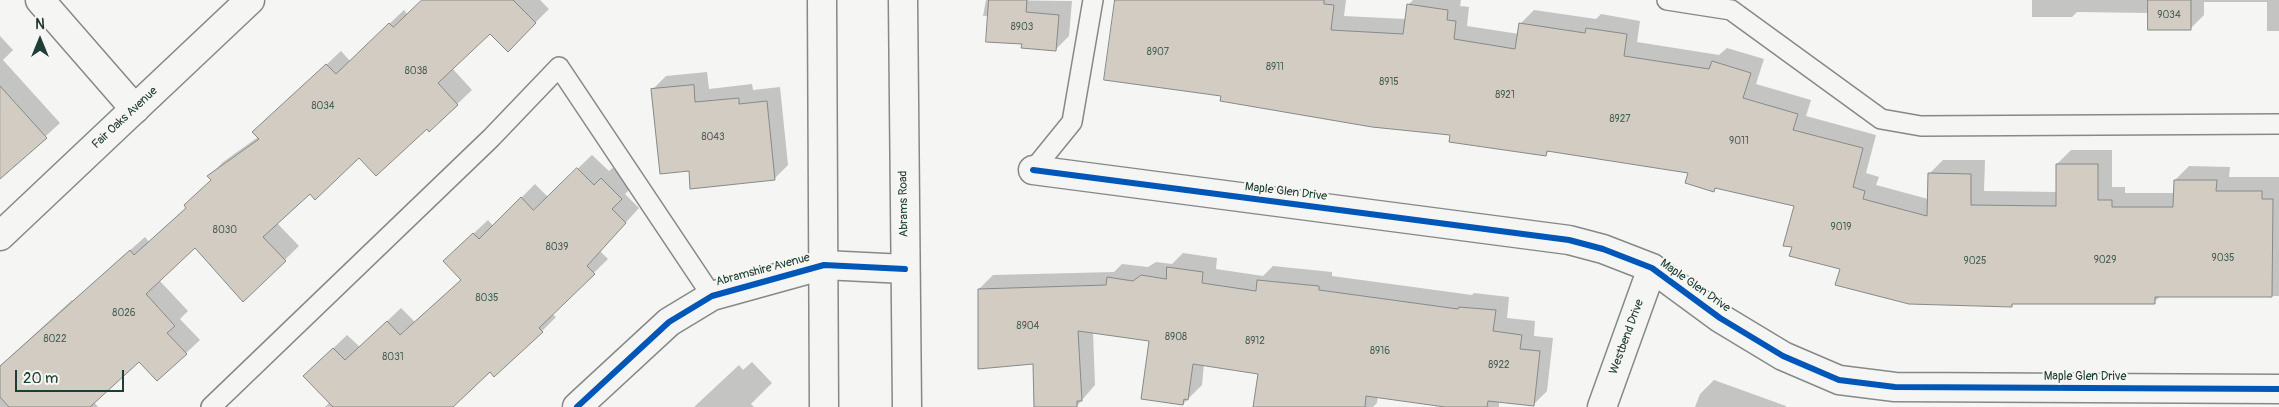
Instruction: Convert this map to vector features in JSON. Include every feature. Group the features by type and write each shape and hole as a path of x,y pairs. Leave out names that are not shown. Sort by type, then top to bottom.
{"street":[{"path":"40,0 135,109"},
{"name":"Fair Oaks Avenue","path":"0,236 250,0"},
{"path":"822,0 824,407"},
{"name":"Abrams Road","path":"903,0 907,407"},
{"name":"Maple Glen Drive","path":"1033,170 1569,240 1603,249 1652,268 1720,318 1783,356 1839,380 1895,387 2279,389"},
{"name":"Abramshire Avenue","path":"577,407 669,322 712,296 824,266 905,268"},
{"name":"Westbend Drive","path":"1602,407 1652,268"}],"lane":[{"path":"1033,170 1072,122 1093,0"},
{"path":"1667,0 1730,10 1881,120 1922,126 2279,124"},
{"path":"211,407 491,138 559,67 712,296"}],"building":[{"path":"422,0 513,0 536,23 508,52 490,34 438,83 458,105 429,132 427,129 376,176 359,158 315,200 310,194 263,237 286,261 243,302 195,248 146,294 175,326 167,333 187,354 157,381 139,362 90,407 9,407 0,397 0,366 130,250 134,255 186,208 184,205 211,180 207,176 259,139 252,132 326,64 336,74 389,23 393,27"},
{"path":"989,0 1027,0 1026,12 1059,15 1056,51 1021,48 1022,44 986,42"},
{"path":"1115,0 1324,0 1324,4 1334,5 1331,30 1403,34 1407,4 1448,10 1447,20 1456,21 1454,39 1515,49 1519,23 1585,33 1586,28 1627,34 1624,56 1709,69 1712,61 1751,73 1743,98 1798,114 1793,130 1863,148 1853,187 1865,191 1863,199 1927,216 1928,173 1971,174 1971,205 2056,206 2056,164 2098,164 2098,200 2112,200 2112,207 2173,207 2174,180 2217,180 2216,191 2262,191 2262,199 2273,199 2272,297 2155,297 2155,304 2012,304 2012,307 1909,304 1835,285 1840,269 1789,256 1792,247 1783,246 1794,206 1715,188 1714,192 1685,183 1688,173 1547,151 1546,156 1449,142 1450,135 1372,127 1220,101 1221,96 1104,80"},
{"path":"2148,0 2191,0 2191,30 2148,30"},
{"path":"694,85 695,102 739,98 739,104 767,101 775,180 690,189 689,171 660,174 651,89"},
{"path":"0,86 47,138 0,179"},
{"path":"577,168 594,185 601,178 622,199 612,209 626,223 587,266 595,274 539,328 543,332 494,377 490,372 453,407 333,407 303,376 333,348 345,360 387,321 400,335 461,280 443,261 473,233 479,239 521,197 533,210"},
{"path":"1167,267 1203,272 1202,283 1256,291 1257,280 1319,286 1319,290 1458,309 1459,307 1496,310 1493,331 1522,335 1520,349 1540,351 1534,406 1488,401 1487,407 1445,407 1366,396 1365,407 1253,407 1258,374 1193,364 1188,400 1184,399 1183,405 1141,399 1149,341 1078,331 1082,401 1077,401 1077,407 1034,407 1033,364 978,369 978,289 1106,285 1107,277 1133,281 1141,275 1166,279"}],"cycle path":[{"path":"1033,170 1569,240 1603,249 1652,268 1720,318 1783,356 1839,380 1895,387 2279,389"},
{"path":"577,407 669,322 712,296 824,265 905,269"}]}
